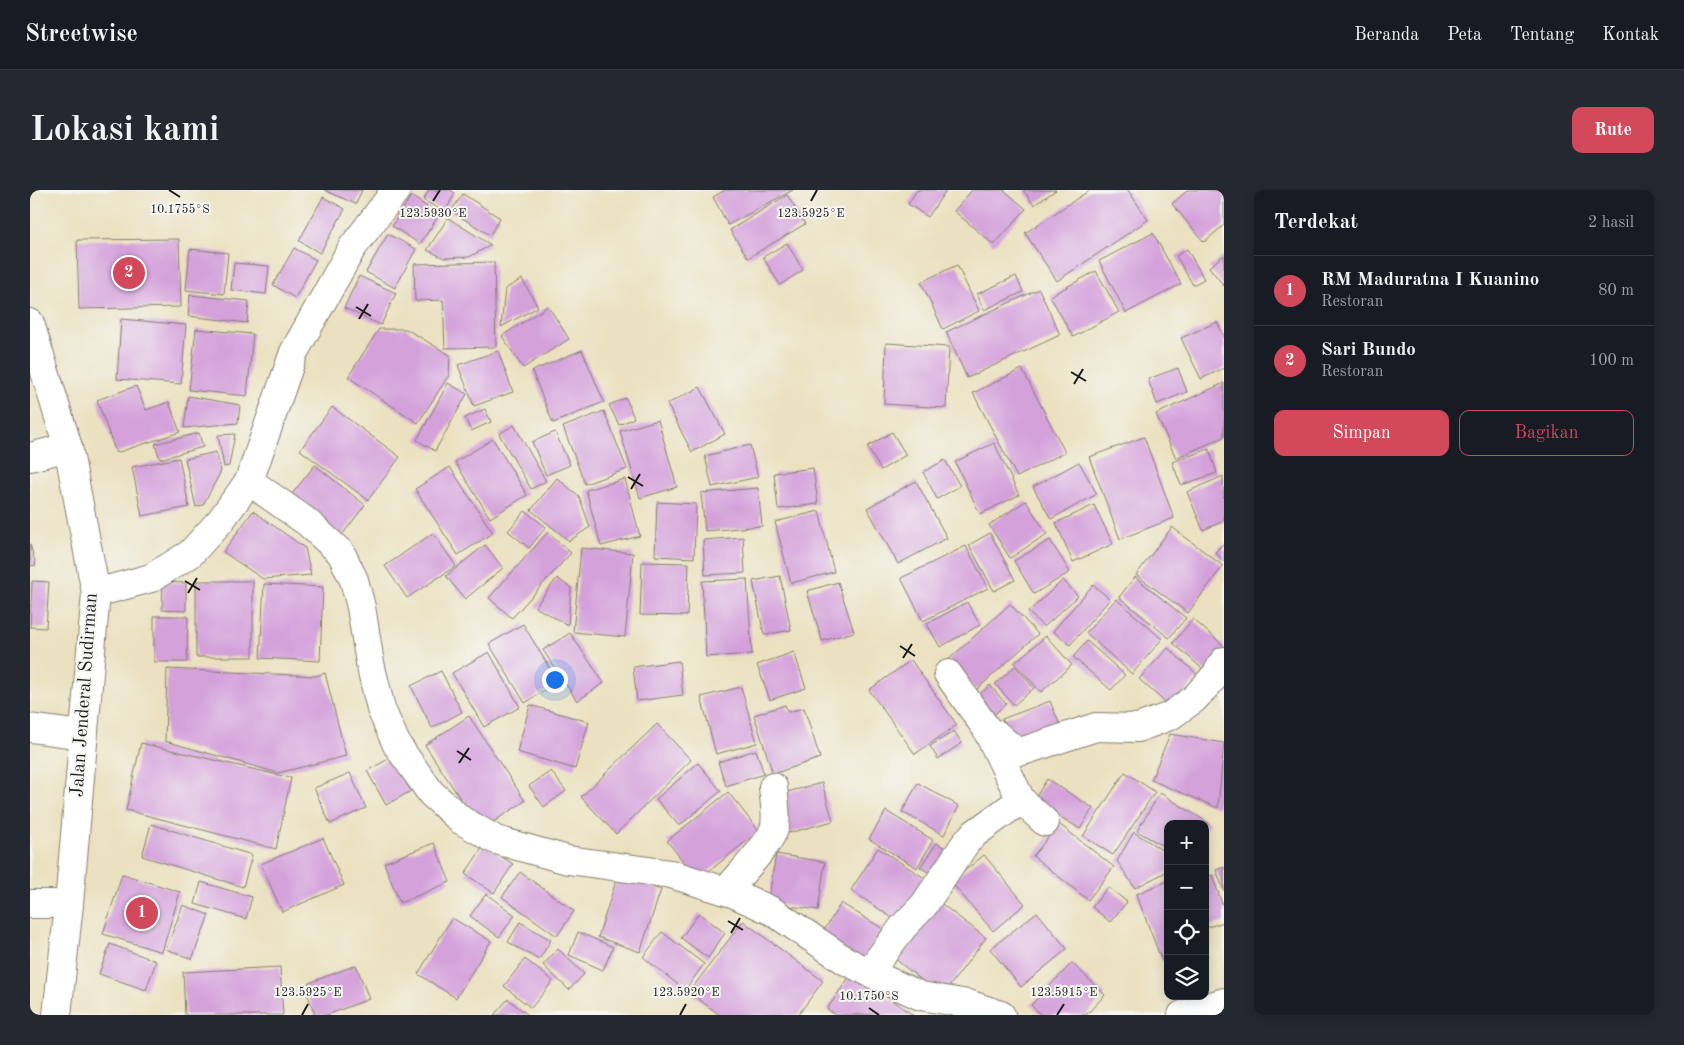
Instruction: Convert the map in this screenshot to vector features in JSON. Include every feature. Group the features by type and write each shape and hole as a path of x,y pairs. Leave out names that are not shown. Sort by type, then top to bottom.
{"street":[{"path":"96,593 151,578 190,554 221,520 248,481 294,352 352,248 396,190"},
{"name":"Jalan Jenderal Sudirman","path":"30,323 68,446 96,593 82,735 69,904 57,1015"},
{"path":"30,457 68,446"},
{"path":"248,481 307,522 341,552 354,580 361,607 370,662 381,709 397,745 432,793 461,820 496,840 568,860 671,874 726,891 772,911 846,961 921,996 968,1004 1001,1015"},
{"path":"989,734 996,734 1015,751 1023,751 1096,727 1138,728 1170,716 1194,699 1216,675 1224,661"},
{"path":"948,674 989,734 1011,807 1045,822"},
{"path":"30,728 82,735"},
{"path":"726,891 760,851 775,827 773,786"},
{"path":"868,972 903,927 924,905 962,848 974,834 1011,807"},
{"path":"30,904 69,904"},
{"path":"1182,1015 1224,1002"}],"building":[{"path":"324,190 362,190 356,204"},
{"path":"429,190 450,190 455,193 445,212 423,200"},
{"path":"725,190 793,190 728,225 713,197"},
{"path":"917,190 946,190 928,217 908,204"},
{"path":"972,190 1004,190 1026,209 994,245 954,211"},
{"path":"1023,190 1056,190 1034,205"},
{"path":"1090,190 1128,190 1148,220 1057,281 1025,233"},
{"path":"1188,190 1224,190 1224,225 1204,242 1172,204"},
{"path":"463,194 500,218 490,235 451,211"},
{"path":"787,195 805,224 748,258 730,230"},
{"path":"411,196 439,215 420,244 392,226"},
{"path":"323,197 345,209 320,253 299,241"},
{"path":"448,218 491,245 469,257 444,258 427,250"},
{"path":"1153,233 1181,284 1126,313 1099,261"},
{"path":"388,234 416,249 395,288 366,272"},
{"path":"179,239 181,307 79,309 77,240"},
{"path":"787,243 803,270 780,285 763,257"},
{"path":"294,248 316,260 295,298 273,285"},
{"path":"190,249 228,253 224,294 186,290"},
{"path":"1187,249 1204,279 1193,285 1176,256"},
{"path":"1224,255 1224,286 1209,267"},
{"path":"494,262 496,347 445,348 443,300 415,301 414,264"},
{"path":"234,263 269,266 266,294 231,290"},
{"path":"957,265 979,311 943,329 921,282"},
{"path":"1096,271 1119,312 1073,337 1050,296"},
{"path":"359,276 396,293 381,325 344,308"},
{"path":"1016,276 1023,292 984,310 977,294"},
{"path":"522,279 538,307 501,327 505,289"},
{"path":"1039,289 1060,335 967,378 946,332"},
{"path":"190,295 249,301 247,323 188,316"},
{"path":"548,306 569,339 523,368 502,336"},
{"path":"121,319 186,325 181,384 117,379"},
{"path":"1217,322 1224,336 1224,368 1201,379 1181,338"},
{"path":"196,329 253,334 247,396 189,390"},
{"path":"379,329 406,329 450,355 449,375 418,423 348,377"},
{"path":"886,343 949,347 946,408 884,404"},
{"path":"582,350 604,402 553,423 532,371"},
{"path":"498,351 513,392 474,406 458,365"},
{"path":"1178,368 1187,392 1157,404 1148,379"},
{"path":"1022,369 1065,452 1017,477 973,393"},
{"path":"448,383 467,394 435,451 417,440"},
{"path":"1224,383 1224,437 1176,458 1156,414"},
{"path":"136,386 146,410 169,402 180,432 116,453 97,400"},
{"path":"700,387 725,434 692,452 667,404"},
{"path":"188,396 240,405 238,423 184,428"},
{"path":"626,398 634,418 619,425 609,405"},
{"path":"332,407 400,457 368,500 300,450"},
{"path":"485,409 491,422 471,431 465,418"},
{"path":"604,411 627,469 585,484 563,427"},
{"path":"658,420 677,487 640,498 620,431"},
{"path":"514,425 546,481 531,489 499,434"},
{"path":"555,432 570,465 546,475 532,442"},
{"path":"892,432 906,455 881,470 867,447"},
{"path":"199,433 203,447 160,459 155,444"},
{"path":"235,434 229,466 224,467 218,435"},
{"path":"1144,437 1174,518 1120,539 1089,457"},
{"path":"493,439 527,495 490,518 455,462"},
{"path":"994,443 1019,495 980,514 955,462"},
{"path":"750,445 758,477 712,487 705,456"},
{"path":"1209,449 1217,473 1181,485 1172,462"},
{"path":"216,452 221,471 203,505 196,507 185,459"},
{"path":"179,458 189,507 142,516 132,467"},
{"path":"945,460 960,486 937,499 923,472"},
{"path":"1079,462 1097,494 1051,519 1033,487"},
{"path":"315,465 365,505 339,539 288,499"},
{"path":"450,467 493,533 458,555 415,489"},
{"path":"813,468 818,504 778,509 774,473"},
{"path":"1223,476 1224,521 1203,530 1187,492"},
{"path":"557,478 579,496 590,527 569,541 531,510"},
{"path":"625,479 640,536 601,546 586,490"},
{"path":"916,481 947,538 898,564 867,508"},
{"path":"758,488 762,526 705,531 701,493"},
{"path":"1026,501 1047,534 1010,558 989,525"},
{"path":"657,502 696,504 694,558 655,556"},
{"path":"1094,505 1113,544 1073,562 1056,523"},
{"path":"253,511 305,548 311,575 263,579 223,552"},
{"path":"525,511 546,527 529,548 508,531"},
{"path":"819,511 834,572 791,583 775,522"},
{"path":"1172,527 1223,566 1188,613 1136,575"},
{"path":"548,532 571,553 512,618 489,598"},
{"path":"433,533 456,566 407,598 385,566"},
{"path":"990,533 1015,580 994,591 969,545"},
{"path":"743,537 745,573 705,575 703,540"},
{"path":"1050,540 1070,572 1034,594 1014,561"},
{"path":"1224,543 1224,562 1215,552"},
{"path":"30,544 36,565 30,566"},
{"path":"485,545 503,568 465,599 446,576"},
{"path":"966,546 988,588 923,621 901,578"},
{"path":"581,548 633,553 625,637 573,632"},
{"path":"642,562 689,563 687,616 640,615"},
{"path":"780,576 791,630 764,635 753,581"},
{"path":"1135,577 1186,618 1169,638 1119,597"},
{"path":"557,578 571,588 568,625 535,607"},
{"path":"747,579 752,654 706,657 702,581"},
{"path":"1063,580 1078,596 1044,627 1028,612"},
{"path":"32,581 49,582 46,628 30,627"},
{"path":"196,581 253,581 253,657 196,657"},
{"path":"163,582 186,583 186,611 162,610"},
{"path":"838,582 854,632 822,641 807,591"},
{"path":"264,584 323,587 320,661 260,658"},
{"path":"1093,585 1110,599 1070,645 1053,631"},
{"path":"1116,599 1162,639 1132,674 1086,633"},
{"path":"967,602 980,625 940,647 927,624"},
{"path":"1010,604 1038,634 976,690 948,660"},
{"path":"154,616 188,616 187,662 154,662"},
{"path":"1193,619 1224,646 1224,649 1205,671 1173,643"},
{"path":"523,624 558,682 525,703 489,644"},
{"path":"570,633 604,683 577,701 543,650"},
{"path":"1046,636 1072,665 1041,692 1014,663"},
{"path":"1087,641 1125,675 1111,690 1073,657"},
{"path":"1168,648 1199,676 1171,708 1139,679"},
{"path":"489,652 520,707 484,727 452,673"},
{"path":"794,652 806,688 770,700 757,665"},
{"path":"911,660 957,725 915,754 869,690"},
{"path":"679,661 683,695 637,701 633,667"},
{"path":"1015,666 1034,688 1014,705 995,684"},
{"path":"167,669 316,676 325,673 346,756 278,773 165,741"},
{"path":"441,671 462,712 432,728 411,686"},
{"path":"990,685 1006,704 989,719 973,700"},
{"path":"741,687 757,743 716,754 701,697"},
{"path":"1050,701 1060,725 1012,743 1002,719"},
{"path":"530,705 589,722 575,769 517,752"},
{"path":"785,705 788,712 804,708 820,758 773,774 754,715"},
{"path":"469,716 525,801 481,830 425,745"},
{"path":"657,724 691,760 616,834 581,797"},
{"path":"954,731 962,743 938,759 930,746"},
{"path":"1170,734 1224,743 1218,808 1151,780"},
{"path":"141,743 291,778 276,849 126,810"},
{"path":"756,750 764,774 726,786 718,762"},
{"path":"392,757 411,791 386,805 367,771"},
{"path":"698,763 721,791 679,826 656,799"},
{"path":"551,771 566,791 544,807 529,786"},
{"path":"1125,772 1155,792 1113,855 1083,836"},
{"path":"350,773 366,808 330,824 314,788"},
{"path":"1047,779 1093,808 1080,829 1034,800"},
{"path":"822,783 833,821 789,833 779,794"},
{"path":"918,783 959,806 944,835 902,812"},
{"path":"728,792 759,831 698,880 667,841"},
{"path":"1160,793 1204,820 1164,820 1164,847 1137,831"},
{"path":"886,811 933,840 917,868 869,839"},
{"path":"151,824 252,855 243,887 142,856"},
{"path":"1059,824 1114,867 1088,900 1033,856"},
{"path":"1134,832 1164,851 1164,873 1135,888 1117,861"},
{"path":"323,838 344,885 282,912 261,864"},
{"path":"434,843 450,882 400,903 384,863"},
{"path":"937,843 953,853 936,877 920,867"},
{"path":"484,845 513,864 494,893 465,874"},
{"path":"878,848 926,879 898,922 851,890"},
{"path":"776,854 825,862 818,910 768,903"},
{"path":"984,855 1025,904 993,931 951,882"},
{"path":"1224,867 1224,891 1216,870"},
{"path":"520,872 574,911 557,936 502,897"},
{"path":"122,874 180,892 162,952 103,934"},
{"path":"618,875 661,890 640,952 598,937"},
{"path":"1212,875 1224,909 1224,922 1209,927 1209,910 1209,876"},
{"path":"201,882 252,897 246,919 195,904"},
{"path":"1164,883 1164,960 1162,961 1136,894"},
{"path":"1108,887 1127,902 1110,922 1092,907"},
{"path":"486,894 515,915 499,937 470,916"},
{"path":"939,902 986,938 942,996 895,959"},
{"path":"841,903 883,929 861,963 820,937"},
{"path":"183,905 209,915 192,959 166,949"},
{"path":"1037,912 1067,949 1021,987 990,949"},
{"path":"699,913 725,933 708,958 681,938"},
{"path":"452,918 491,941 456,998 418,974"},
{"path":"743,921 823,981 798,1015 720,1015 689,992"},
{"path":"520,922 551,940 539,960 508,942"},
{"path":"578,932 613,947 603,970 569,955"},
{"path":"662,932 704,964 685,990 643,957"},
{"path":"110,944 156,961 146,990 99,974"},
{"path":"558,949 584,974 569,990 543,965"},
{"path":"525,959 553,981 531,1008 504,986"},
{"path":"1072,963 1105,995 1086,1015 1041,1015 1031,1005"},
{"path":"356,965 369,999 327,1015 315,1015 304,985"},
{"path":"280,967 283,1015 185,1015 183,972"},
{"path":"852,973 913,1015 836,1015 827,1009"},
{"path":"508,999 528,1015 494,1015"}],"place":[{"name":"Sari Bundo","path":"129,273"},
{"name":"RM Maduratna I Kuanino","path":"142,913"}]}
